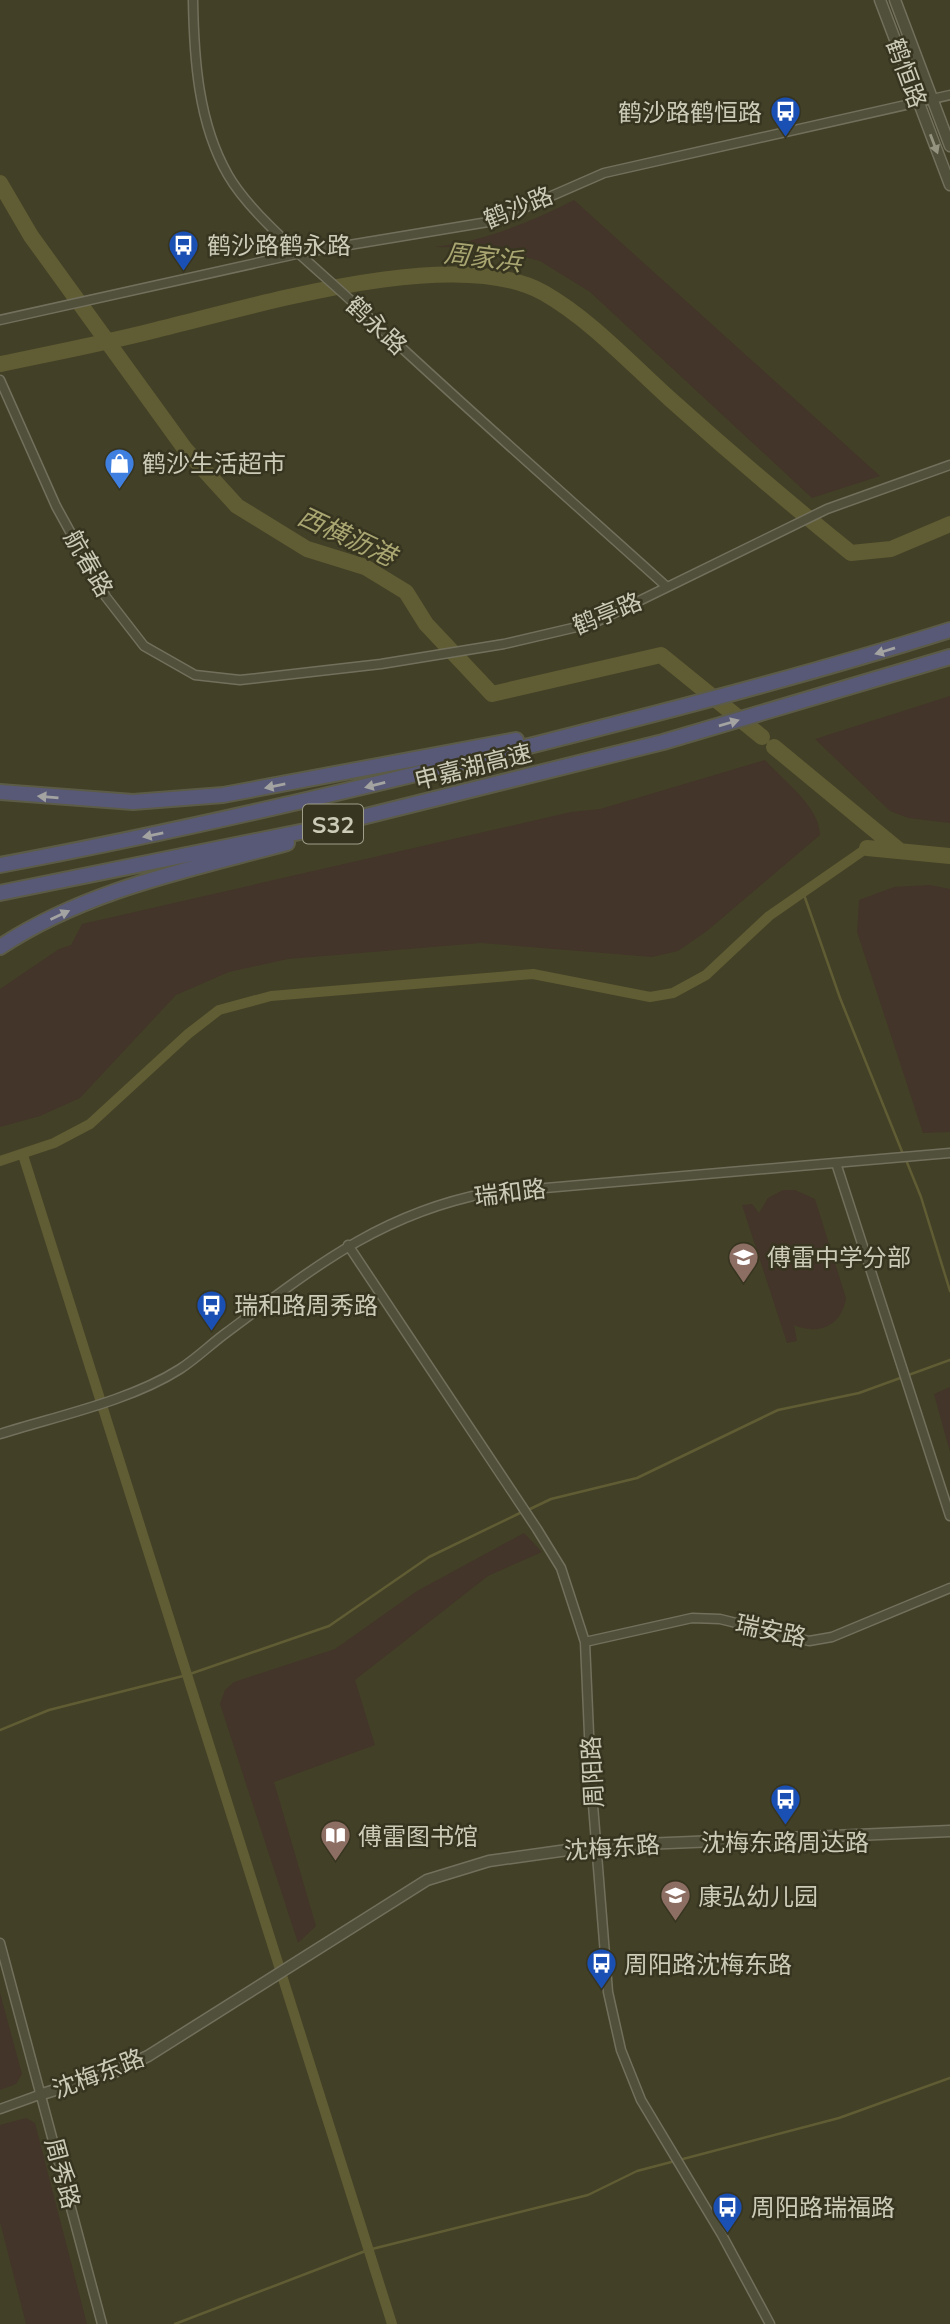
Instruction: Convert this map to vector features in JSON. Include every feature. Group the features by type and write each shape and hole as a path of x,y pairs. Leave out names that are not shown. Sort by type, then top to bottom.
{"highway":[{"name":"申嘉湖高速","path":"0,864 300,804 850,662 950,630"},
{"name":"申嘉湖高速","path":"0,892 310,830 663,742 950,657"},
{"path":"0,792 133,802 223,795 654,714"},
{"path":"0,946 111,891 663,742"}],"street":[{"name":"鹤永路","path":"193,0 194,65 215,147 229,176 254,208 314,266 667,587"},
{"name":"鹤恒路","path":"880,0 950,186"},
{"name":"鹤恒路","path":"895,0 950,146"},
{"name":"鹤沙路","path":"0,320 301,253 494,222 604,173 950,95"},
{"name":"航春路","path":"0,380 56,506 106,597 144,646 195,675 240,680"},
{"name":"鹤亭路","path":"240,680 424,657 594,623 827,509 950,465"},
{"name":"瑞和路","path":"0,1434 124,1394 180,1369 348,1244 452,1200 486,1193 950,1153"},
{"path":"836,1163 950,1516"},
{"name":"周阳路","path":"348,1244 561,1568 585,1642 596,1846 613,2020 630,2076 664,2141 770,2324"},
{"name":"瑞安路","path":"585,1642 692,1618 720,1619 809,1641 832,1637 950,1588"},
{"name":"沈梅东路","path":"39,2095 114,2073 137,2062 427,1880 489,1861 596,1846 950,1831"},
{"name":"周秀路","path":"0,1942 102,2323"},
{"path":"0,2109 39,2095"}],"shaded area":[{"path":"574,200 880,476 812,498 590,292 540,261 489,248 434,247 506,230"},
{"path":"950,696 950,823 908,818 890,811 815,739"},
{"path":"765,760 807,804 814,814 820,835 707,931 678,951 652,957 481,943 288,959 229,972 176,995 80,1098 40,1116 0,1127 0,989 59,949 71,945 82,924 571,812 600,809"},
{"path":"930,885 950,889 950,1132 923,1133 857,932 859,900 894,887"},
{"path":"783,1190 795,1190 815,1199 846,1298 840,1316 834,1322 820,1329 794,1325 797,1341 787,1343 742,1205 752,1204 759,1213 768,1198"},
{"path":"950,1387 950,1452 934,1394"},
{"path":"524,1533 542,1552 488,1576 355,1680 375,1745 274,1782 316,1926 298,1943 220,1704 225,1690 234,1682 335,1649 417,1591"},
{"path":"0,1993 22,2074 16,2084 0,2090"},
{"path":"26,2118 35,2123 87,2324 26,2324 0,2222 0,2125"}],"waterway":[{"name":"西横沥港","path":"0,183 31,236 185,449 237,506 307,549 365,567 406,592 426,624 492,694 661,655 762,737"},
{"name":"周家浜","path":"1,364 353,284 460,274 506,279 544,293 578,316 714,438 851,553 891,549 950,524"},
{"name":"西横沥港","path":"774,747 900,851"},
{"path":"0,1161 54,1143 90,1124 188,1034 219,1010 271,996 533,974 650,997 673,993 706,975 769,916 867,848"},
{"path":"867,848 950,856"},
{"path":"803,892 840,998 903,1154"},
{"path":"23,1155 392,2324"},
{"path":"906,1160 921,1197 950,1291"},
{"path":"528,1510 551,1499 637,1478 778,1410 859,1393 950,1360"},
{"path":"0,1730 49,1710 187,1675 329,1626 429,1557 522,1512"},
{"path":"175,2324 368,2250 588,2195 637,2171 839,2118 950,2078"}],"place":[{"name":"鹤沙路鹤恒路","path":"785,139"},
{"name":"鹤沙路鹤永路","path":"184,272"},
{"name":"鹤沙生活超市","path":"119,490"},
{"name":"傅雷中学分部","path":"744,1284"},
{"name":"瑞和路周秀路","path":"211,1332"},
{"name":"沈梅东路周达路","path":"785,1827"},
{"name":"傅雷图书馆","path":"335,1863"},
{"name":"康弘幼儿园","path":"675,1923"},
{"name":"周阳路沈梅东路","path":"601,1991"},
{"name":"周阳路瑞福路","path":"728,2234"}]}
